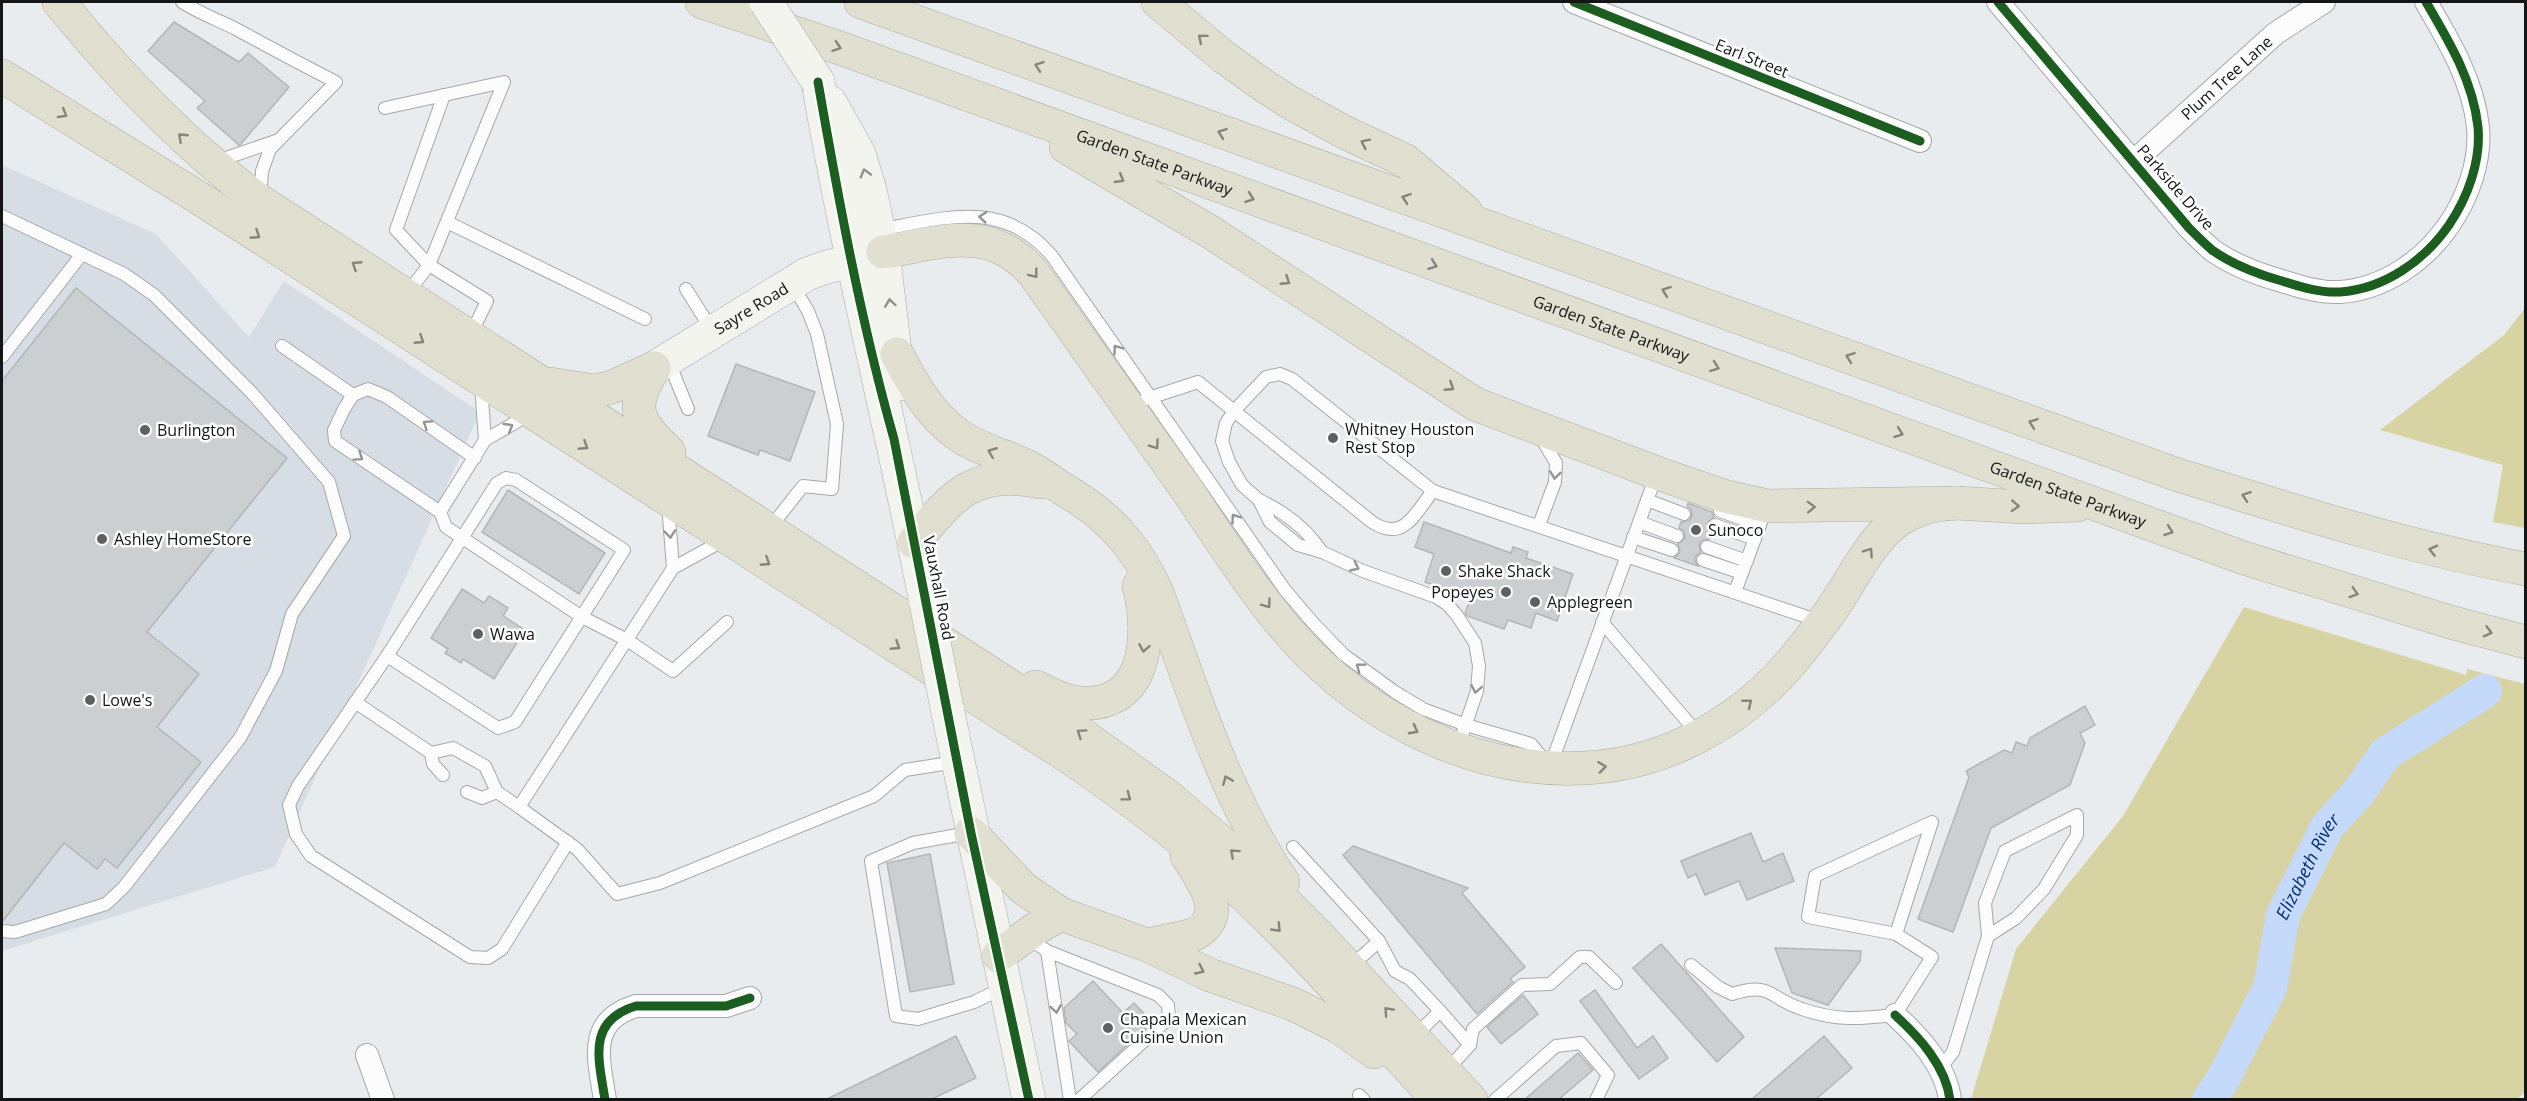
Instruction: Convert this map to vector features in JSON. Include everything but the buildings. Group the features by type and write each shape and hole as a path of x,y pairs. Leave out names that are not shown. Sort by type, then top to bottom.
{"highway":[{"path":"60,2 139,93 207,159 260,201 469,337 535,397 668,499 1094,773 1172,832 1271,922 1438,1088"},
{"name":"Garden State Parkway","path":"702,2 840,48 2094,504 2310,580 2526,642"},
{"path":"861,2 2175,474 2386,539 2526,569"},
{"path":"1158,2 1224,57 1281,97 1346,134 1406,161 1481,224"},
{"path":"9,87 207,203 481,379 535,397 711,493 1083,734 1169,798 1250,867 1321,938 1413,1037 1438,1088"},
{"path":"998,106 1212,233 1475,404 1534,428 1654,487 1724,496 1764,516 1797,507 1957,503 2023,507 2094,504"},
{"path":"880,241 969,240 990,242 1009,250 1034,274 1136,397 1265,601 1308,653 1342,684 1377,709 1425,735 1462,737 1505,762 1550,768 1596,768 1638,760 1675,748 1700,736 1733,715 1766,689 1796,657 1823,622 1867,554 1888,528 1912,511 1957,503"},
{"path":"897,354 930,408 956,434 1026,466 1091,505 1118,531 1145,568 1157,592 1217,756 1246,820 1272,865 1321,938"},
{"path":"535,397 612,387 661,364"},
{"path":"661,364 639,397 638,413 641,422 653,438 711,493"},
{"path":"914,542 947,503 974,485 997,479 1010,479 1036,481 1063,488"},
{"path":"959,652 1063,699 1084,702 1114,696 1130,682 1140,665 1144,654 1146,627 1139,584 1118,531"},
{"path":"1147,945 1184,938 1199,932 1209,921 1211,914 1211,898 1208,891 1172,832"},
{"path":"971,833 1023,888 1061,915 1147,945 1210,975 1293,1004 1324,1019 1438,1088 1471,1100"},
{"path":"1001,972 1036,944 1061,915"}],"street":[{"name":"Vauxhall Road","path":"766,2 818,82 853,142 863,165 880,241 897,354 899,385 894,439"},
{"name":"Earl Street","path":"1574,2 1920,141"},
{"name":"Parkside Drive","path":"1998,2 2188,228 2212,249 2234,264 2262,276 2319,291 2338,292 2380,283 2418,259 2442,236 2457,213 2472,177 2478,150 2478,126 2465,76 2452,47 2426,2"},
{"name":"Plum Tree Lane","path":"2133,162 2276,33 2324,2"},
{"name":"Vauxhall Road","path":"818,82 852,262 880,391 894,439 971,833 1029,1100"},
{"path":"834,171 880,241"},
{"name":"Sayre Road","path":"661,364 792,283 820,269 852,262"},
{"path":"605,1100 598,1053 599,1041 603,1028 623,1010 636,1006 726,1006 750,998"},
{"path":"1895,1015 1919,1039 1946,1083 1950,1100"},
{"path":"367,1056 383,1100"}],"lane":[{"path":"182,2 297,64 336,82 270,149 262,171 260,201"},
{"path":"385,108 504,82 429,265 405,296"},
{"path":"444,95 396,230 429,265 487,301 469,337"},
{"path":"207,159 223,159 278,140"},
{"path":"2,216 140,284 252,393 329,482 344,536 292,614 276,671 240,738 124,887 106,904 15,932 2,931"},
{"path":"447,222 645,319"},
{"path":"2,357 82,254"},
{"path":"768,530 803,486 832,489 837,424 813,323 792,283"},
{"path":"686,290 713,332"},
{"path":"282,346 353,395"},
{"path":"661,364 688,409"},
{"path":"1462,737 1476,691 1479,666 1475,643 1456,614 1436,597 1363,571 1322,552 1298,545 1270,522 1259,500 1242,484 1223,448 1223,432 1234,411 1266,377 1275,374 1286,376 1433,490 1823,622"},
{"path":"481,379 485,441"},
{"path":"1136,397 1198,382 1381,528 1393,530 1405,526 1433,490"},
{"path":"475,458 387,397 368,389 353,395 334,430 335,441 440,512 446,527 582,617 627,640 673,671 727,622"},
{"path":"440,512 485,441 535,397"},
{"path":"1534,428 1556,463 1555,482 1539,525"},
{"path":"387,656 498,728 514,722 624,550 516,480 506,478 497,483 387,656 298,786 289,805 296,834 310,856 470,957 488,958 502,949 568,842"},
{"path":"1550,768 1633,537 1654,487 1684,514"},
{"path":"668,499 673,568"},
{"path":"1720,511 1764,516 1735,592"},
{"path":"1639,522 1677,536"},
{"path":"1715,525 1755,539"},
{"path":"1633,537 1672,550"},
{"path":"519,807 673,568 728,538"},
{"path":"1707,547 1747,561"},
{"path":"1702,560 1742,573"},
{"path":"1602,622 1700,736"},
{"path":"355,702 431,753 433,764 443,775"},
{"path":"431,753 453,747 485,766 497,792 568,842 603,876 617,894 660,883 874,796 905,770 957,762"},
{"path":"467,792 482,798 497,792"},
{"path":"1939,1070 1953,1052 1988,936 1985,903 2005,851 2077,815 2077,835 2044,889 2016,918 1988,936"},
{"path":"1691,965 1718,987 1732,994 1750,988 1766,990 1800,1009 1849,1020 1895,1015 1932,957 1896,934 1808,917 1815,876 1932,822 1896,934"},
{"path":"971,833 913,843 871,861 896,1016 918,1019 974,1002 1001,972"},
{"path":"1293,847 1379,941 1395,971 1410,979 1470,1045"},
{"path":"1349,968 1379,941"},
{"path":"1036,944 1070,1100"},
{"path":"1036,944 1158,995 1168,1005 1169,1018 1079,1100"},
{"path":"1438,1088 1470,1045 1473,1029 1522,985 1550,984 1580,957 1589,957 1616,983"},
{"path":"1413,1037 1440,1011"},
{"path":"1495,1100 1556,1046 1581,1043 1608,1075 1596,1100"}],"shaded area":[{"path":"2,165 156,234 249,337 284,281 480,412 275,867 2,951"},
{"path":"2525,308 2525,528 2493,522 2503,465 2380,430 2504,335"},
{"path":"2244,607 2466,675 2467,669 2525,684 2526,1091 2517,1099 1971,1099 2016,949 2123,816"}],"waterway":[{"name":"Elizabeth River","path":"2209,1100 2223,1079 2270,988 2283,915 2327,827 2359,792 2385,754 2485,691"}],"cycle path":[{"path":"1574,2 1920,141"},
{"path":"1998,2 2189,228 2212,250 2237,265 2263,275 2318,291 2333,292 2356,290 2372,285 2402,271 2415,261 2428,250 2449,225 2462,203 2472,178 2477,153 2478,127 2471,94 2459,62 2426,2"},
{"path":"818,82 852,262 871,351 894,439 971,833 1029,1100"},
{"path":"605,1100 600,1071 600,1044 609,1021 620,1013 636,1006 726,1006 750,998"},
{"path":"1895,1015 1930,1053 1943,1075 1950,1100"}],"place":[{"name":"Burlington","path":"145,430"},
{"name":"Whitney Houston Rest Stop","path":"1333,438"},
{"name":"Sunoco","path":"1696,530"},
{"name":"Ashley HomeStore","path":"102,539"},
{"name":"Shake Shack","path":"1446,571"},
{"name":"Popeyes","path":"1506,592"},
{"name":"Applegreen","path":"1535,602"},
{"name":"Wawa","path":"478,634"},
{"name":"Lowe's","path":"90,700"},
{"name":"Chapala Mexican Cuisine Union","path":"1108,1028"}]}
